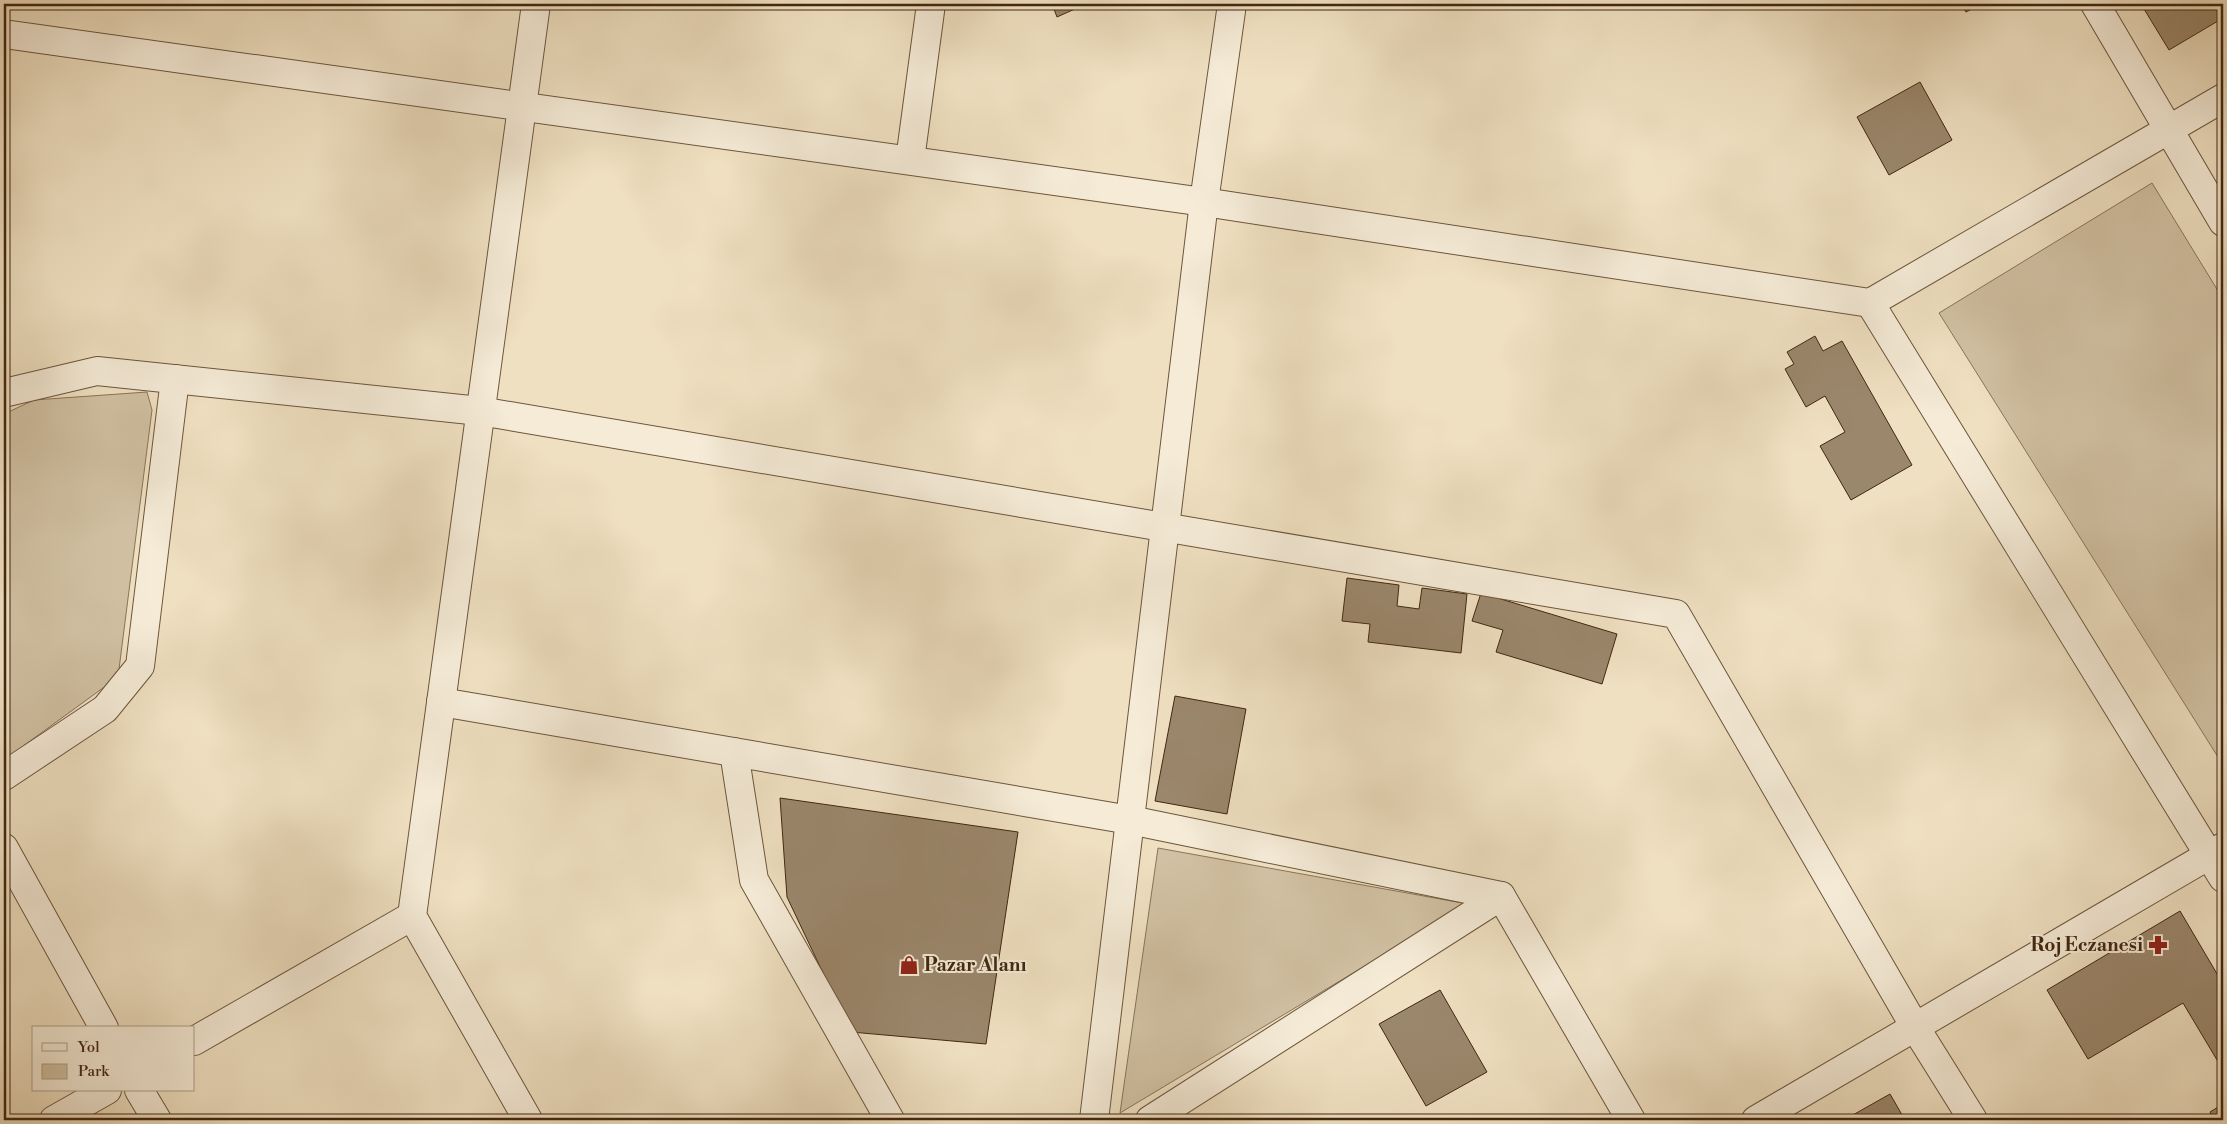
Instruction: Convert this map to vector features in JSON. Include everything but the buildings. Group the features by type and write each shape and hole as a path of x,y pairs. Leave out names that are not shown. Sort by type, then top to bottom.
{"street":[{"path":"528,1120 412,916 536,4"},
{"path":"910,160 931,4"},
{"path":"1094,1120 1204,202 1232,4"},
{"path":"2095,4 2223,222"},
{"path":"4,34 1204,202 1870,303 2223,98"},
{"path":"1870,303 2216,850 2223,878"},
{"path":"4,393 97,371 480,411 1676,614 1915,1027 1973,1120"},
{"path":"4,776 106,709 140,666 175,379"},
{"path":"441,702 1130,820 1501,896 1631,1120"},
{"path":"734,752 754,880 890,1120"},
{"path":"4,848 103,1026"},
{"path":"1756,1120 2216,850"},
{"path":"1150,1120 1501,896"},
{"path":"195,1040 412,916"},
{"path":"54,1120 103,1092"},
{"path":"140,1092 156,1120"}],"green space":[{"path":"2152,183 2223,299 2223,765 1939,313"},
{"path":"147,392 152,410 118,677 4,760 4,414 34,400"},
{"path":"1158,848 1468,904 1120,1113"}],"place":[{"name":"Roj Eczanesi","path":"2158,945"},
{"name":"Pazar Alanı","path":"909,965"}]}
